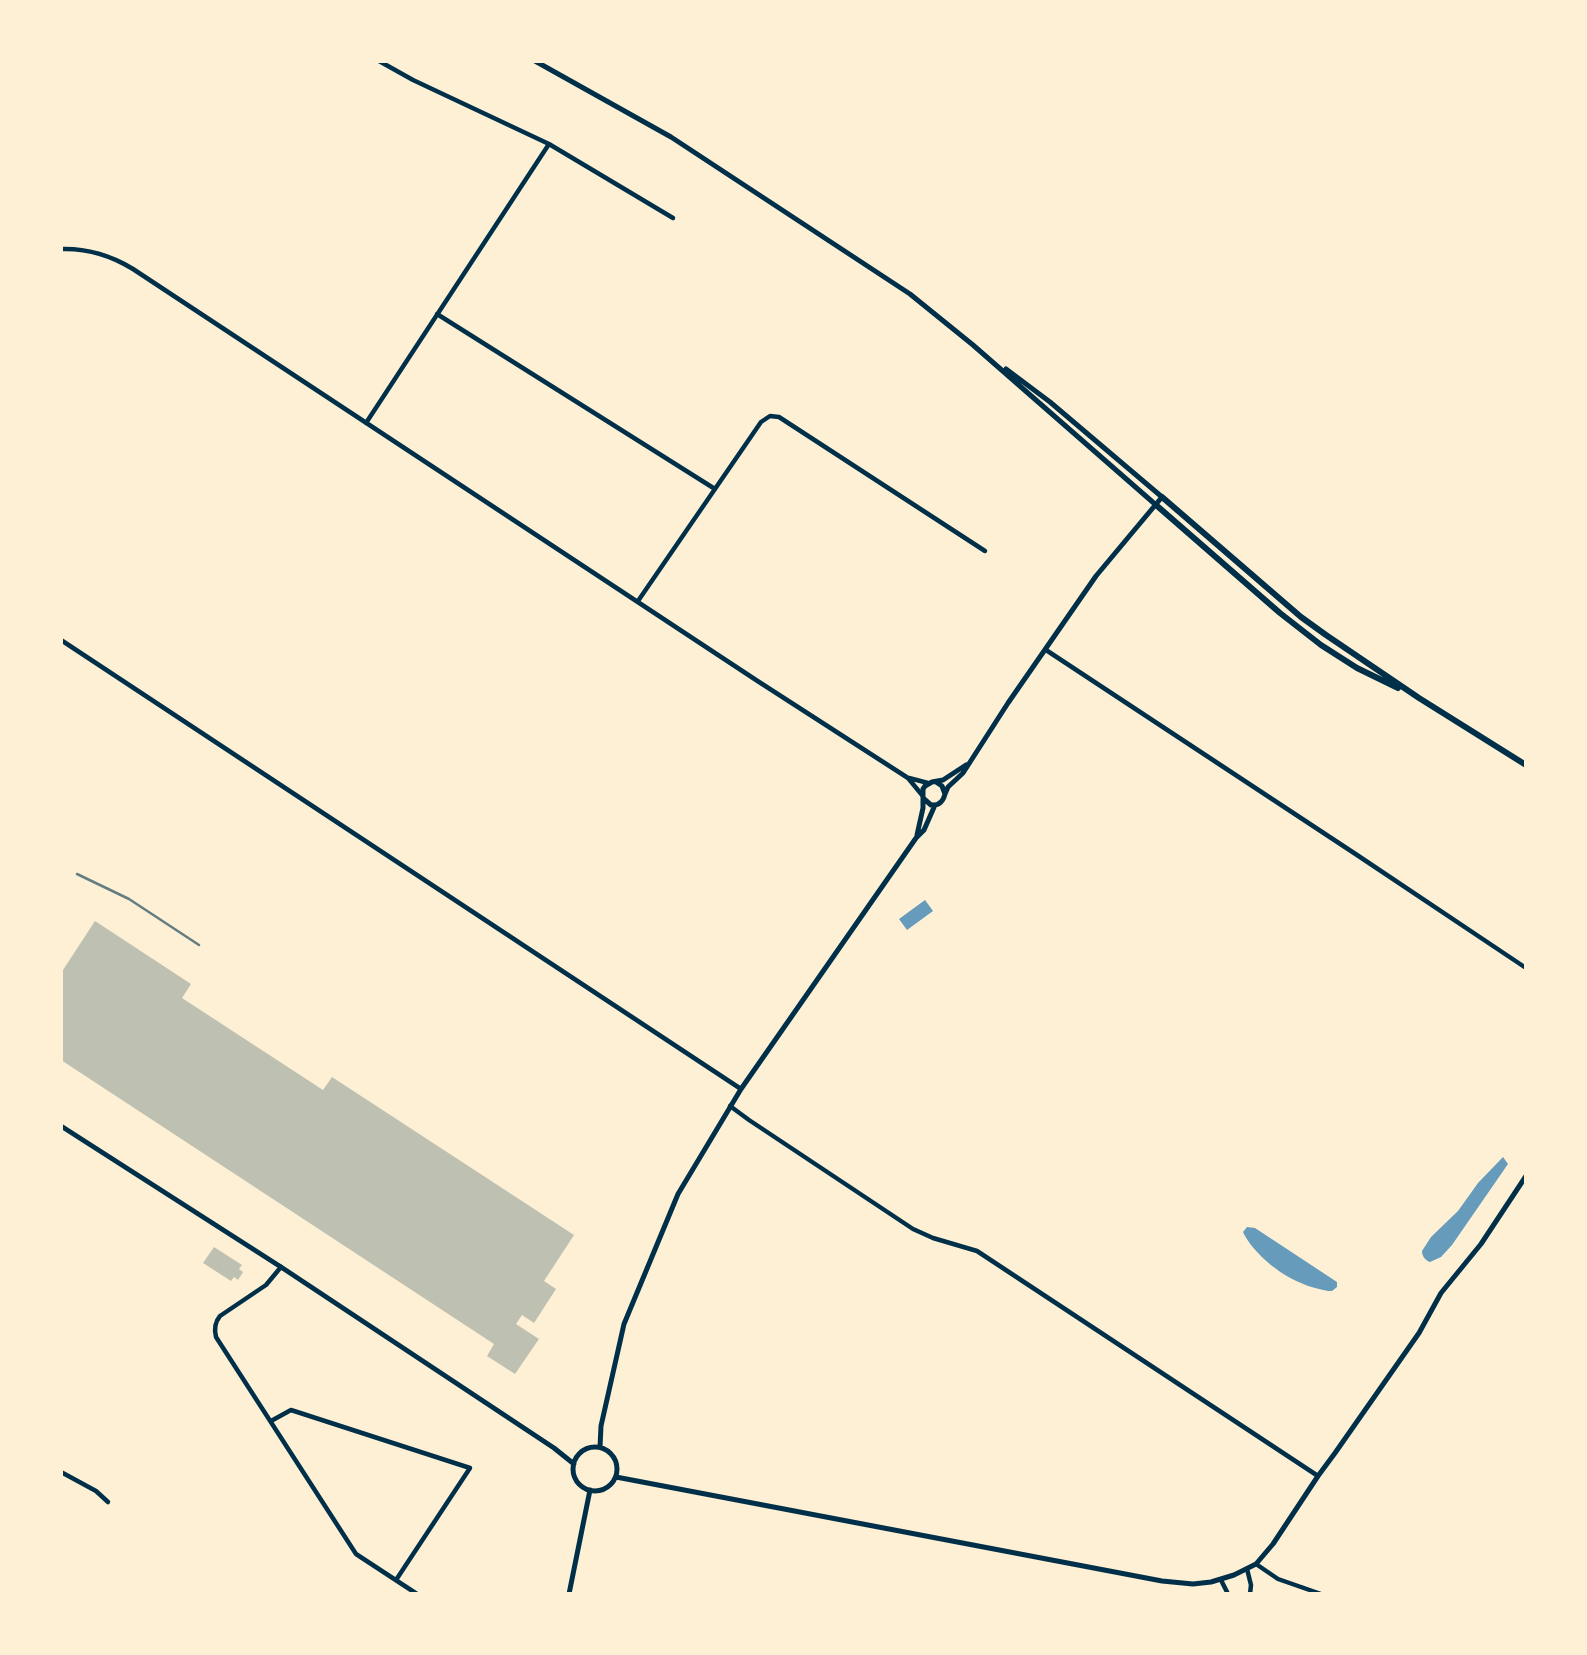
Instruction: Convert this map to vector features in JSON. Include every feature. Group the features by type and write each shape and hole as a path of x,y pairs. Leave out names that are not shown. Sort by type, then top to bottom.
{"main road":[{"path":"1162,497 1301,617 1419,698 1526,765"},
{"path":"1156,505 1280,613 1321,645 1357,668 1419,698"}],"street":[{"path":"379,61 549,144 673,218"},
{"path":"535,61 671,137 911,294 1156,505"},
{"path":"366,423 549,144"},
{"path":"61,248 74,248 115,258 908,778 928,783 936,782 968,763"},
{"path":"437,314 715,489"},
{"path":"600,1447 601,1426 624,1324 678,1194 730,1106 916,838 924,831 935,806 942,802 948,787 963,773 1096,576 1162,497 1050,402 973,345"},
{"path":"638,601 761,422 770,416 779,417 985,551"},
{"path":"61,640 741,1089"},
{"path":"1046,650 1526,968"},
{"path":"908,778 928,804 935,806"},
{"path":"936,782 942,786 945,794"},
{"path":"916,838 920,825 923,789 928,783"},
{"path":"730,1106 913,1229 977,1251 1318,1476"},
{"path":"61,1126 281,1267 554,1448 574,1464"},
{"path":"616,1477 1162,1581 1193,1584 1221,1580 1256,1564 1273,1544 1419,1333 1441,1293 1481,1244 1526,1176"},
{"path":"281,1267 266,1285 220,1316 214,1332 216,1337 356,1554 417,1594"},
{"path":"271,1421 291,1409 470,1468 396,1580"},
{"path":"600,1447 607,1450 616,1462 616,1477 601,1490 590,1490 576,1479 574,1464 580,1452 586,1448 600,1447"},
{"path":"61,1472 96,1491 108,1502"},
{"path":"569,1594 590,1490"},
{"path":"1256,1564 1278,1579 1321,1594"},
{"path":"1247,1569 1250,1594"},
{"path":"1221,1580 1228,1594"}],"water":[{"path":"925,900 933,911 907,930 899,919"},
{"path":"1503,1157 1508,1164 1452,1245 1441,1257 1430,1262 1427,1260 1422,1251 1431,1237 1458,1211 1478,1183"},
{"path":"1247,1227 1255,1228 1337,1282 1337,1287 1332,1291 1318,1289 1284,1274 1247,1240 1243,1232"}],"building":[{"path":"95,921 191,984 182,998 323,1090 332,1077 574,1235 544,1281 556,1289 534,1323 522,1315 516,1324 539,1339 515,1374 487,1356 494,1344 61,1060 61,973"},
{"path":"214,1247 242,1265 239,1269 243,1272 238,1280 234,1277 231,1281 203,1263"}],"railway":[{"path":"77,874 129,899 199,945"}]}
